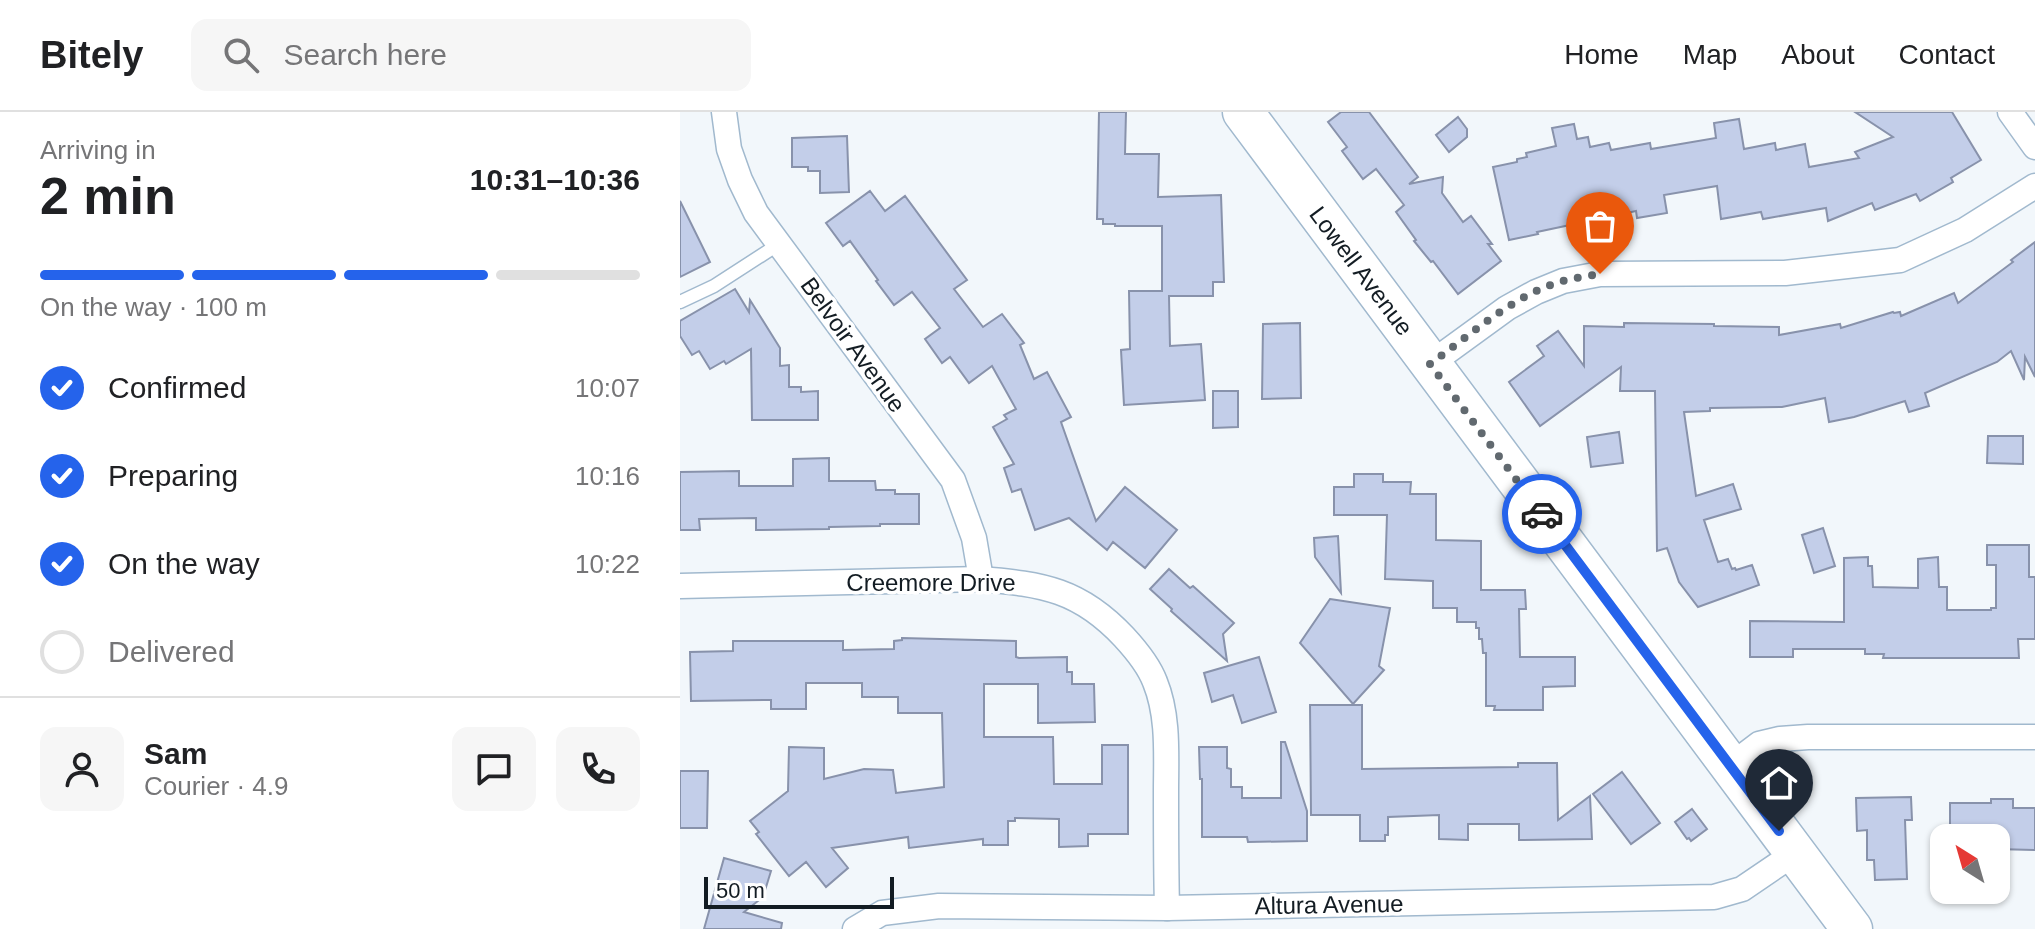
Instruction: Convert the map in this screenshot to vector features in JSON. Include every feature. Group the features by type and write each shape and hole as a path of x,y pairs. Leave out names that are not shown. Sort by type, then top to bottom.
{"main road":[{"name":"Lowell Avenue","path":"1243,112 1852,929"}],"street":[{"name":"Belvoir Avenue","path":"724,112 729,149 756,213 953,480 974,538 981,579"},
{"path":"2010,112 2035,147"},
{"path":"1430,364 1507,308 1563,281 1600,274 1785,273 1900,260 1965,230 2035,186"},
{"name":"Creemore Drive","path":"680,586 981,579 1028,583 1065,594 1092,607 1135,649 1155,681 1163,713 1167,908"},
{"path":"1730,766 1759,744 1780,739 2035,737"},
{"name":"Altura Avenue","path":"855,929 882,913 939,906 1167,908 1714,897 1742,889 1795,853"}],"lane":[{"path":"680,302 714,286 779,244"}],"building":[{"path":"1099,112 1126,112 1125,154 1159,154 1158,197 1221,195 1224,282 1213,282 1213,296 1169,296 1170,346 1201,344 1205,400 1124,405 1121,350 1130,349 1129,291 1162,291 1162,226 1115,226 1103,224 1103,219 1097,219"},
{"path":"1341,112 1369,112 1418,177 1409,184 1443,177 1442,193 1463,222 1471,216 1501,261 1458,294 1414,241 1396,212 1404,205 1376,169 1363,179 1342,151 1347,147 1328,122"},
{"path":"1855,112 1952,112 1981,160 1951,178 1953,182 1920,201 1916,194 1875,210 1872,203 1828,221 1826,208 1763,219 1761,212 1721,219 1717,186 1664,195 1667,213 1637,218 1636,211 1509,240 1493,167 1517,162 1517,159 1527,157 1526,153 1556,146 1552,128 1574,124 1577,139 1588,137 1590,147 1609,143 1611,150 1650,143 1651,149 1716,138 1714,123 1739,119 1744,149 1775,143 1776,150 1805,144 1809,167 1859,158 1855,152 1893,137"},
{"path":"1458,117 1467,129 1467,137 1449,152 1436,135"},
{"path":"847,136 849,192 820,193 820,171 792,167 792,138"},
{"path":"870,191 885,211 905,196 967,280 954,289 983,327 1002,314 1024,343 1020,345 1034,379 1047,372 1071,417 1061,422 1096,521 1125,487 1177,530 1145,568 1113,542 1107,550 1069,518 1035,530 1021,489 1012,492 1004,468 1014,464 993,427 1007,419 1004,415 1016,409 992,366 969,383 950,357 942,363 925,339 940,328 912,292 894,305 850,241 843,246 826,223"},
{"path":"680,201 710,262 680,277"},
{"path":"2035,242 2035,377 2025,357 2024,380 2011,351 1997,362 1925,393 1929,406 1909,412 1905,401 1829,422 1825,398 1782,407 1710,408 1710,411 1684,412 1696,496 1733,484 1741,509 1704,520 1718,562 1728,559 1732,569 1736,570 1752,565 1759,585 1698,607 1679,582 1667,548 1657,551 1655,391 1620,391 1621,367 1540,426 1509,382 1544,356 1537,346 1558,331 1584,366 1584,326 1624,327 1624,323 1779,327 1779,335 1840,324 1841,328 1893,312 1900,312 1901,316 1954,293 1958,303"},
{"path":"735,289 749,312 750,300 780,348 780,366 789,365 789,387 801,387 801,392 818,391 818,420 752,420 751,349 726,364 724,361 710,369 699,351 692,355 680,336 680,321"},
{"path":"1300,323 1301,398 1262,399 1263,324"},
{"path":"1213,391 1238,391 1238,427 1213,428"},
{"path":"1619,432 1623,463 1591,467 1587,437"},
{"path":"1988,436 2023,436 2023,464 1987,463"},
{"path":"829,458 829,481 875,481 876,490 919,494 919,524 756,530 756,518 699,519 700,530 680,530 680,472 739,471 739,486 793,486 793,459"},
{"path":"1354,474 1383,474 1383,482 1411,482 1410,494 1436,494 1436,540 1481,541 1481,590 1525,590 1526,609 1519,609 1520,657 1575,657 1575,686 1543,687 1543,710 1494,710 1495,706 1486,706 1486,653 1483,653 1476,622 1457,622 1457,608 1433,608 1433,581 1385,579 1387,515 1334,515 1334,487 1354,487"},
{"path":"1823,528 1835,566 1814,573 1802,535"},
{"path":"1338,536 1341,593 1315,557 1314,538"},
{"path":"1987,545 2029,545 2029,577 2035,577 2035,639 2018,639 2019,658 1883,658 1884,654 1865,654 1865,649 1793,649 1793,657 1750,657 1750,621 1844,622 1844,558 1868,557 1868,566 1872,566 1873,587 1918,588 1918,559 1938,557 1939,587 1947,587 1947,610 1996,608 1996,565 1987,565"},
{"path":"1169,569 1234,623 1223,634 1227,661 1150,589"},
{"path":"1330,599 1390,608 1379,666 1384,670 1353,704 1300,643"},
{"path":"902,638 1016,641 1016,657 1019,658 1067,657 1067,672 1072,672 1072,684 1094,684 1095,722 1038,723 1038,684 984,684 984,737 1053,737 1054,784 1102,784 1102,745 1128,745 1128,834 1088,834 1088,846 1059,847 1059,819 1015,818 1015,821 1008,821 1008,845 983,845 983,839 909,848 908,837 832,848 848,868 826,887 806,862 789,876 756,834 759,832 750,821 788,791 789,747 824,748 824,779 864,769 893,770 896,793 944,787 942,713 898,713 898,697 862,697 862,683 806,683 806,709 771,709 771,700 691,701 690,652 733,651 733,641 843,641 843,650 894,649 894,641"},
{"path":"1259,657 1276,712 1242,723 1233,695 1212,702 1204,673"},
{"path":"1310,705 1362,705 1362,769 1518,767 1518,763 1557,763 1558,820 1590,796 1592,839 1519,840 1519,824 1468,824 1468,840 1439,839 1439,815 1388,817 1385,841 1360,841 1360,815 1311,815"},
{"path":"1281,742 1285,742 1307,811 1307,841 1248,842 1247,837 1202,837 1199,747 1227,747 1231,787 1242,787 1242,798 1281,798"},
{"path":"680,771 708,771 707,828 680,828"},
{"path":"1622,772 1660,823 1631,844 1593,794"},
{"path":"1911,797 1912,820 1905,820 1907,879 1875,880 1874,860 1867,860 1867,830 1857,831 1856,798"},
{"path":"1991,799 2013,799 2013,808 2035,808 2035,850 2010,849 2010,824 1950,824 1950,803 1991,803"},
{"path":"1692,809 1707,829 1691,841 1675,822"},
{"path":"724,858 771,871 763,897 744,912 782,923 781,929 704,929"}],"way so far":[{"path":"1542,514 1430,364 1523,299 1563,281 1600,274"}],"route":[{"path":"1542,514 1779,831"}]}
